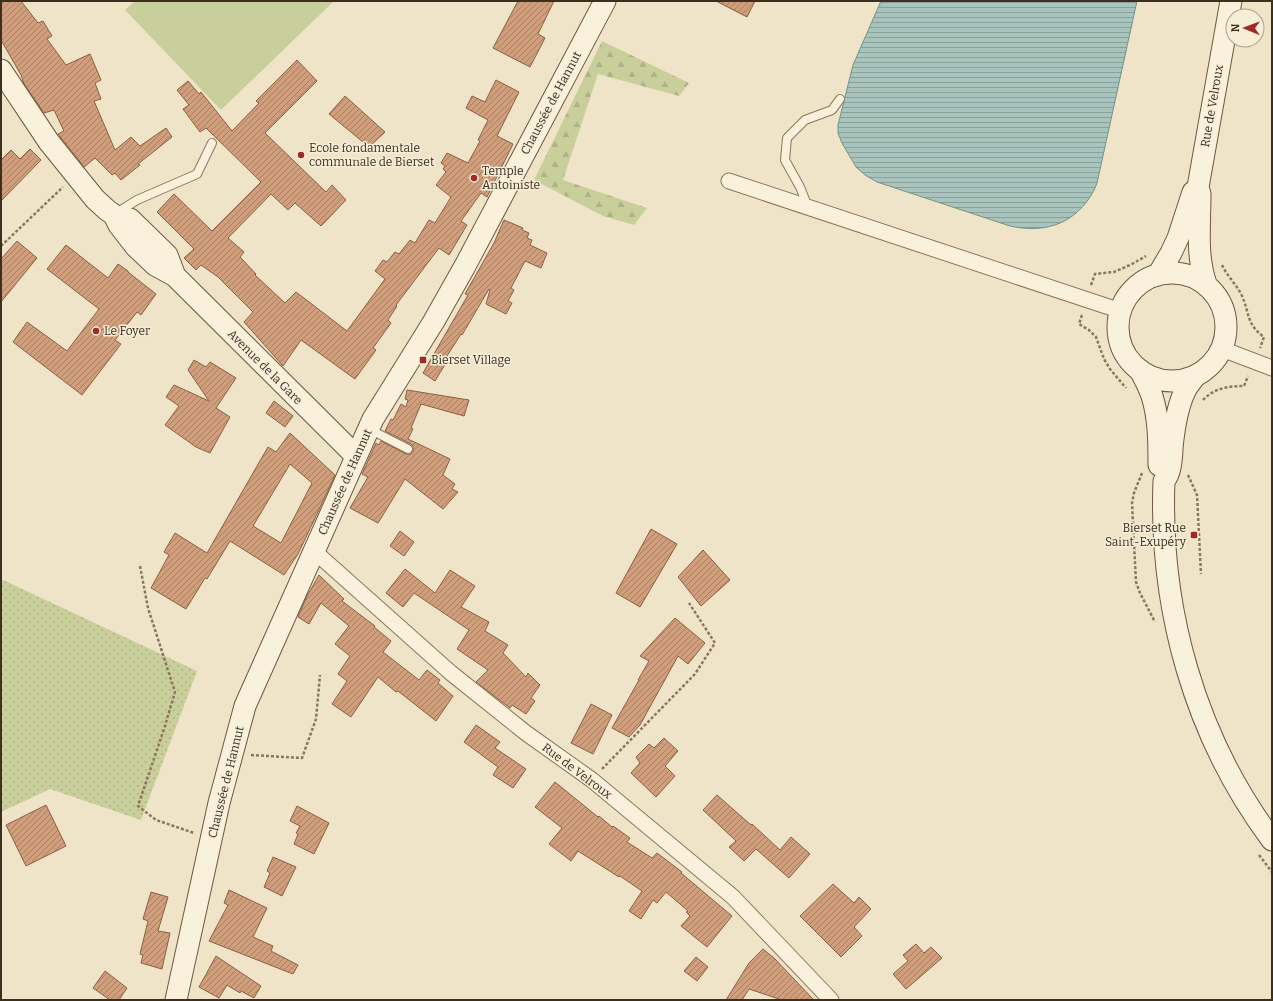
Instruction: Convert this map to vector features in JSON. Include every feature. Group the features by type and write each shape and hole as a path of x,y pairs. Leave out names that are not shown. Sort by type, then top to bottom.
{"street":[{"name":"Chaussée de Hannut","path":"176,1000 219,803 245,706 373,419 434,321 465,266 605,1"},
{"name":"Rue de Velroux","path":"1206,284 1202,274 1199,251 1200,194 1198,187 1231,1"},
{"name":"Avenue de la Gare","path":"1,70 49,142 95,199 114,215 119,225 136,246 155,265 175,276 356,456"},
{"path":"730,181 1121,310"},
{"name":"Rue de Velroux","path":"1158,275 1178,238 1193,192 1198,187"},
{"path":"1174,273 1191,276 1206,284 1218,298 1225,314 1226,332 1222,349 1215,360 1206,369 1195,376 1181,380 1167,381 1152,377 1140,370 1130,361 1119,337 1121,310 1129,295 1142,282 1158,275 1174,273"},
{"path":"1222,349 1272,368"},
{"path":"1140,370 1152,396 1155,409 1159,445 1159,471 1164,481 1165,553 1168,578 1180,642 1189,676 1208,730 1225,765 1243,798 1272,840"},
{"path":"1164,481 1168,477 1173,439 1181,402 1185,390 1195,376"},
{"name":"Rue de Velroux","path":"314,551 451,673 526,733 592,780 733,897 831,1000"}],"lane":[{"path":"808,207 800,187 785,160 787,138 805,120 832,110 840,99"},
{"path":"114,215 137,200 197,174 212,143"},
{"path":"369,428 408,449"}],"path":[{"path":"1,246 76,175"},
{"path":"1095,274 1114,272 1132,264 1148,254"},
{"path":"1221,263 1242,296 1250,322 1264,337"},
{"path":"1201,402 1208,395 1222,388 1244,386"},
{"path":"1187,470 1197,495 1201,574"},
{"path":"140,566 148,608 175,692 138,806 156,820 211,840"},
{"path":"592,780 696,674 715,643 689,603"},
{"path":"232,754 302,758 316,720 320,675"}],"green space":[{"path":"135,1 334,1 221,110 125,10"},
{"path":"602,41 689,83 679,96 598,74 563,180 647,208 634,225 603,216 534,180"},
{"path":"1,579 197,671 141,820 50,789 1,812"}],"water":[{"path":"881,1 1137,1 1097,183 1092,194 1074,215 1065,221 1044,228 1022,228 1010,226 877,182 865,175 856,167 842,143 838,133 838,125 853,65"}],"building":[{"path":"1,1 21,1 38,23 43,21 52,36 47,39 66,65 90,54 101,80 95,83 101,99 94,101 115,150 131,137 140,146 166,128 172,137 138,164 140,165 121,180 115,173 112,175 95,158 84,167 58,134 64,131 54,110 44,113 24,84 21,75 1,40"},
{"path":"518,1 554,1 538,34 545,38 530,67 493,48"},
{"path":"716,1 755,1 747,17"},
{"path":"297,60 317,81 265,133 326,192 332,185 346,200 321,226 295,203 288,210 271,194 228,238 244,252 240,257 256,274 255,275 285,303 296,292 347,331 385,279 375,271 383,260 387,262 395,252 399,254 410,240 415,243 429,220 435,223 451,197 436,185 446,172 443,169 445,166 441,163 447,153 468,163 480,141 478,140 488,120 466,108 472,96 485,102 496,80 519,92 497,136 513,144 487,197 481,193 461,221 467,225 449,255 439,248 396,305 397,306 388,320 391,323 373,348 376,350 355,379 301,340 283,366 244,322 253,312 218,277 201,265 196,270 184,258 194,249 157,212 174,194 212,231 261,182 206,128 200,132 183,109 189,105 177,90 188,81 199,94 201,92 232,131 259,103 256,101"},
{"path":"345,96 385,132 369,147 329,114"},
{"path":"30,149 41,160 1,201 1,160 11,150 20,159"},
{"path":"504,220 523,228 522,230 529,233 527,238 532,240 530,245 547,253 541,268 525,261 511,288 514,290 508,301 512,303 506,314 486,304 489,289 462,335 461,334 447,356 449,358 435,381 423,373 468,295 465,294 494,243"},
{"path":"17,241 37,258 1,302 1,259"},
{"name":"Le Foyer","path":"66,245 108,278 118,264 156,294 141,315 137,312 115,340 121,344 82,395 13,342 27,322 67,351 99,309 47,269"},
{"path":"194,360 206,367 210,362 236,378 216,408 230,417 210,453 196,447 165,425 179,406 166,397 174,385 209,401 188,370"},
{"path":"407,390 469,400 464,416 421,404 411,428 413,429 408,439 450,459 443,475 455,484 452,489 458,492 443,509 405,479 378,523 350,508 368,477 362,474 376,443 379,445 381,441 406,454 411,454 413,451 413,446 411,444 385,431 391,419 393,420 401,404 406,407 408,400 405,399"},
{"path":"274,401 293,416 285,427 266,413"},
{"path":"290,433 335,475 298,554 284,575 230,541 207,579 205,578 186,609 151,588 169,555 164,552 175,533 207,553 268,447 276,452","holes":["290,464 312,483 281,543 253,526"]},
{"path":"651,529 677,544 640,607 616,593"},
{"path":"400,531 414,542 404,556 390,546"},
{"path":"703,550 730,580 701,606 678,577"},
{"path":"405,569 435,593 450,570 475,586 461,607 489,622 485,631 508,645 503,653 526,677 528,673 540,685 531,698 535,701 526,714 512,705 510,708 476,682 488,670 457,649 469,630 414,593 403,607 386,593"},
{"path":"319,575 344,599 342,601 375,626 374,627 391,641 383,652 419,680 427,670 440,680 438,683 453,696 436,721 378,677 351,717 332,704 347,681 338,674 350,656 335,644 349,626 321,603 309,624 298,617 307,596"},
{"path":"675,618 705,643 688,664 678,656 640,725 629,737 612,728 649,661 640,656"},
{"path":"591,704 612,715 593,754 571,743"},
{"path":"476,725 500,742 495,748 526,769 513,788 493,775 498,767 464,742"},
{"path":"664,738 678,751 665,766 675,776 656,797 631,773 640,763 636,757 649,744 654,748"},
{"path":"555,782 598,817 599,816 612,827 613,826 630,838 627,842 652,858 657,853 682,872 681,873 732,916 707,947 681,926 690,916 686,912 688,911 666,892 657,903 653,900 641,919 629,911 642,891 578,851 571,861 549,844 562,828 535,807"},
{"path":"717,795 780,850 791,837 810,854 789,878 756,849 744,861 729,847 736,841 703,810"},
{"path":"46,805 66,846 26,866 6,825"},
{"path":"297,806 329,823 314,854 294,844 298,834 296,833 300,826 290,821"},
{"path":"273,857 296,867 282,896 264,887 270,873 267,871"},
{"path":"833,884 854,903 859,897 871,909 854,927 862,936 841,957 800,916"},
{"path":"229,890 267,908 253,937 273,946 271,951 298,965 293,974 209,941 228,905 224,903"},
{"path":"151,892 168,897 158,931 170,933 162,969 141,963 143,955 140,954 148,921 143,919"},
{"path":"916,944 924,953 931,947 942,958 906,989 893,974 908,961 903,955"},
{"path":"763,949 774,958 814,1000 782,1000 749,989 742,1000 726,1000 749,963"},
{"path":"216,956 261,986 254,998 241,991 240,993 227,985 219,998 199,987"},
{"path":"696,957 708,967 697,981 684,971"},
{"path":"105,971 127,988 119,1000 110,1000 93,988"}],"place":[{"name":"Ecole fondamentale communale de Bierset","path":"301,155"},
{"name":"Temple Antoiniste","path":"474,178"},
{"name":"Le Foyer","path":"96,331"},
{"name":"Bierset Village","path":"423,360"},
{"name":"Bierset Rue Saint-Exupéry","path":"1194,535"}]}
